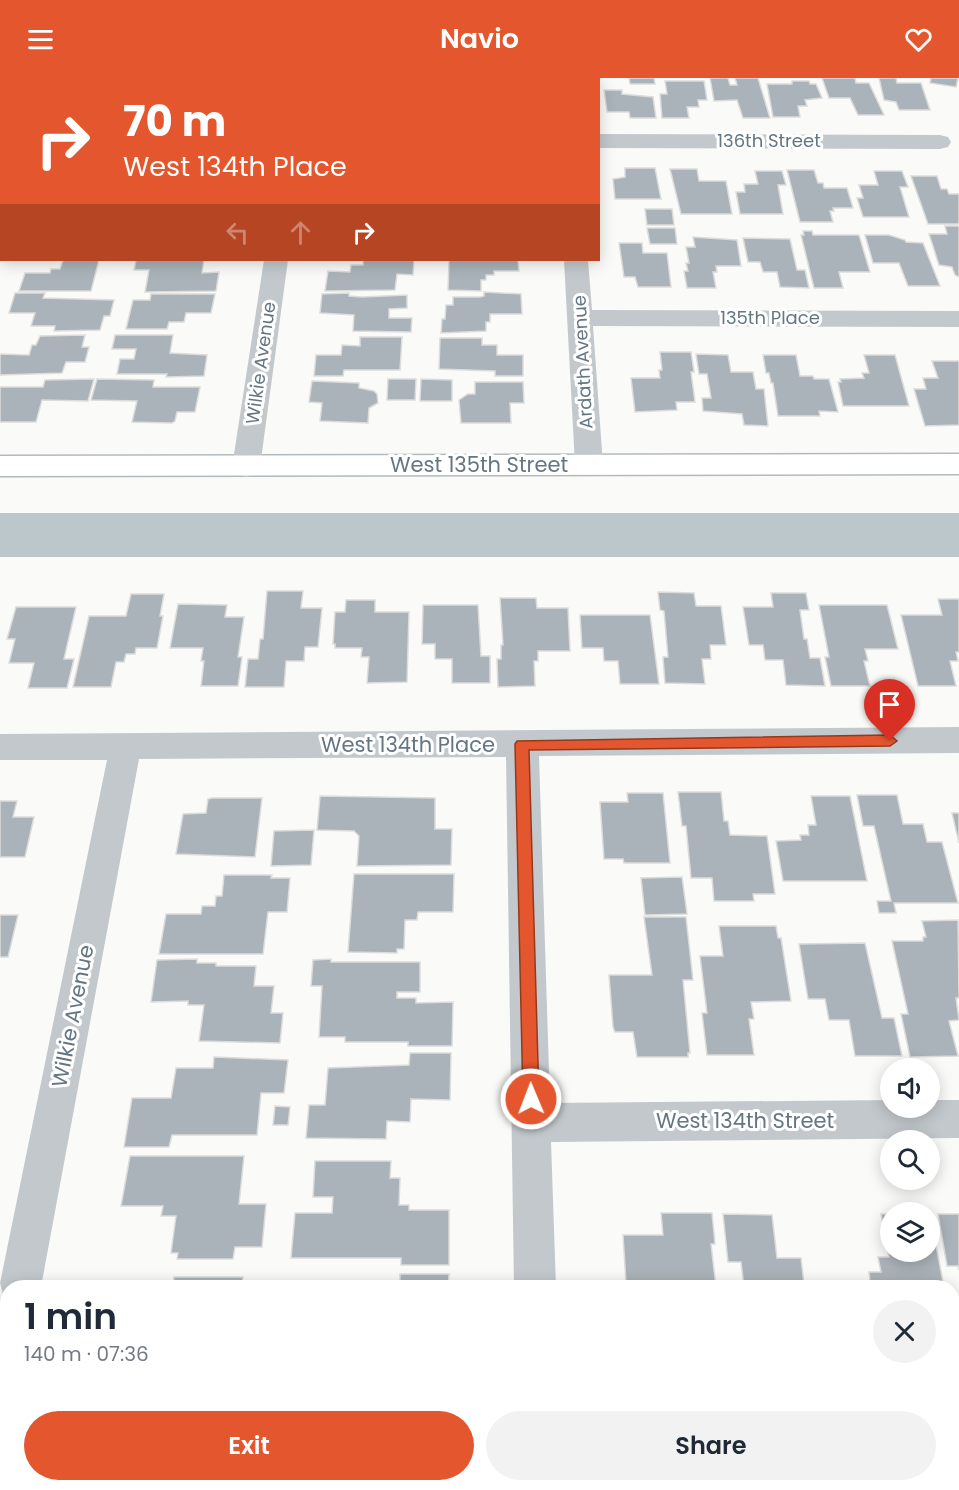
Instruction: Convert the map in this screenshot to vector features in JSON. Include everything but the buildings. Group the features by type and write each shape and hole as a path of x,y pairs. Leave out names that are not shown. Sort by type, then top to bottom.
{"street":[{"name":"136th Street","path":"600,141 940,142"},
{"name":"Wilkie Avenue","path":"246,467 276,261"},
{"name":"Ardath Avenue","path":"576,261 589,465"},
{"name":"135th Place","path":"580,318 959,319"},
{"name":"West 135th Street","path":"0,466 959,464"},
{"name":"West 134th Place","path":"0,747 959,740"},
{"path":"522,744 535,1280"},
{"name":"Wilkie Avenue","path":"21,1280 126,746"},
{"name":"West 134th Street","path":"531,1123 959,1119"}],"shaded area":[{"path":"0,513 959,513 959,557 0,557"}],"route":[{"path":"531,1099 522,744 890,741"}]}
